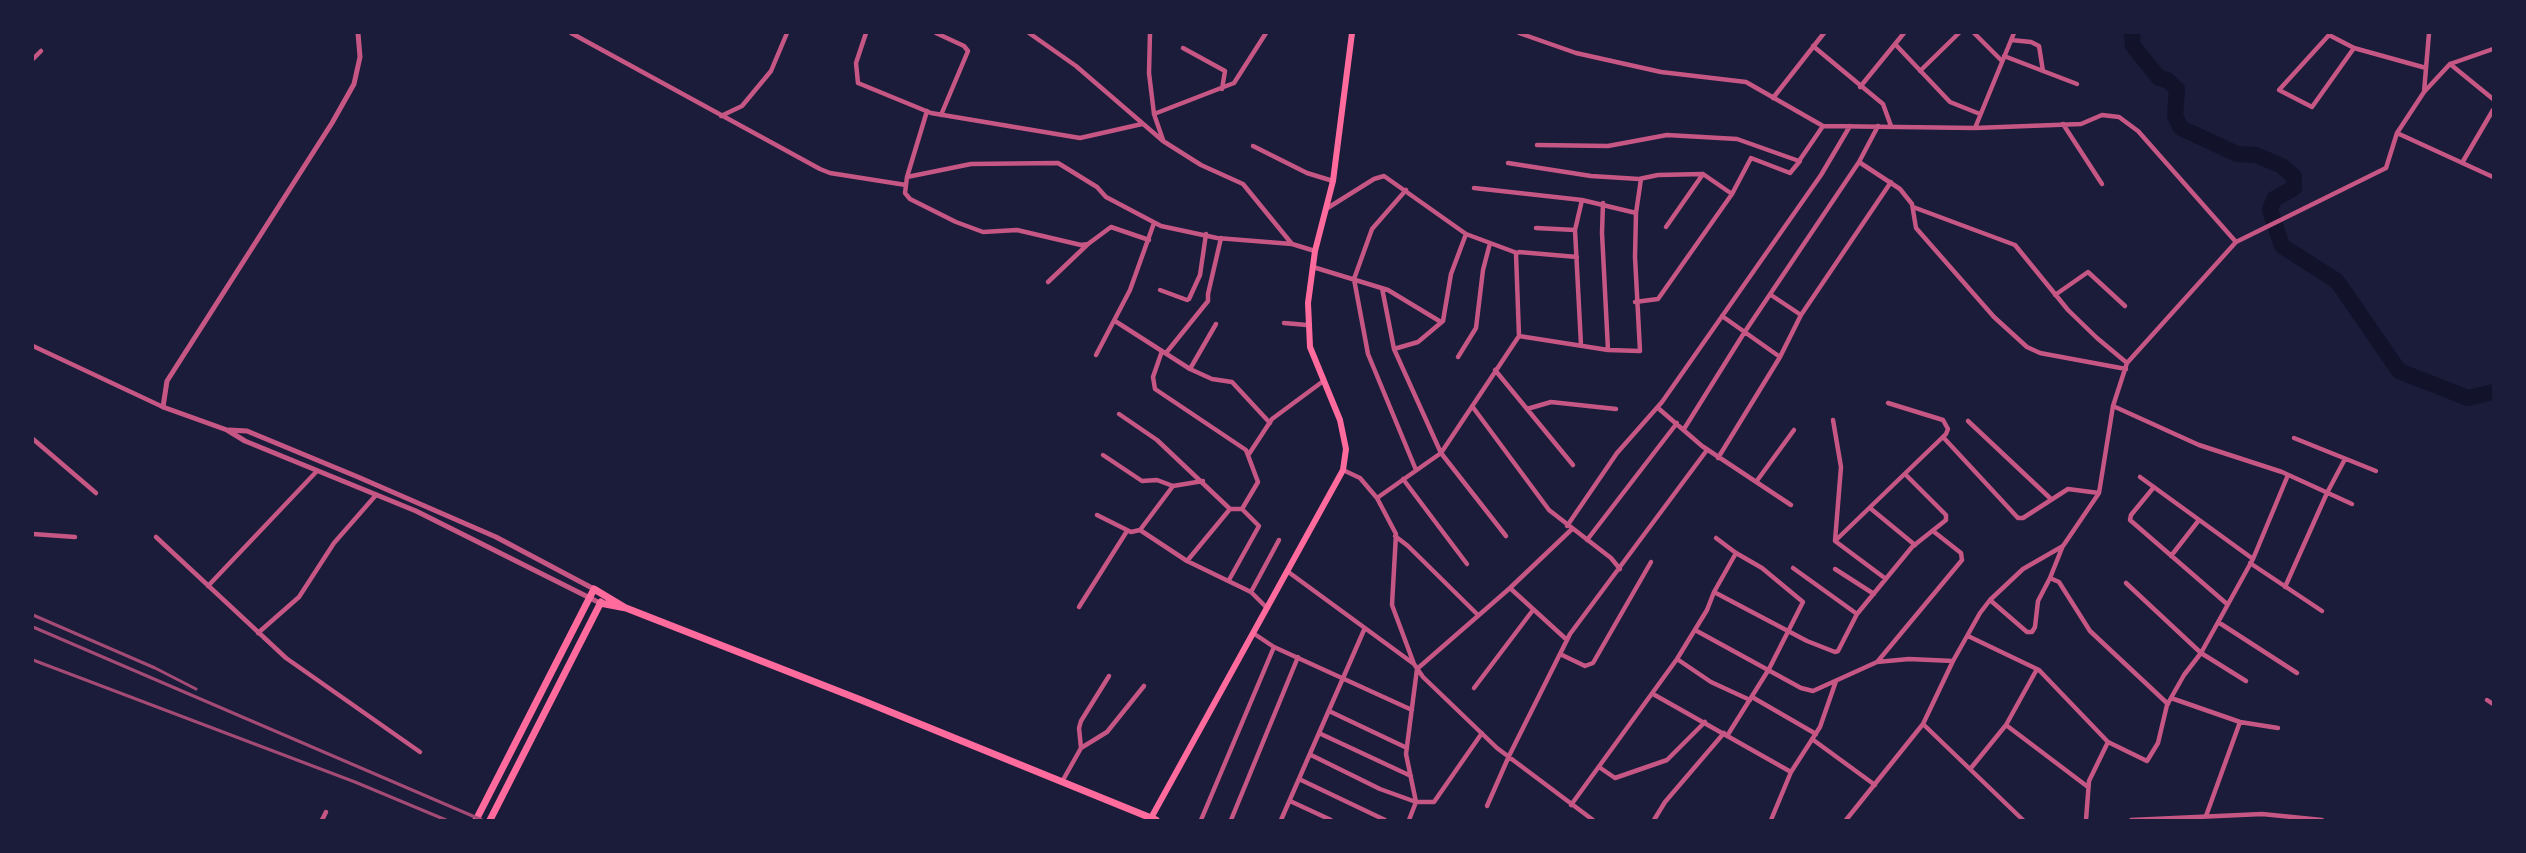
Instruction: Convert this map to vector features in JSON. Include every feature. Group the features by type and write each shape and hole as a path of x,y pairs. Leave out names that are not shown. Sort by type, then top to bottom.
{"main road":[{"path":"600,603 626,608 1063,780 1154,819 1343,470 1346,449 1340,420 1322,382 1310,347 1307,325 1316,250 1333,181 1352,33"},
{"path":"476,820 594,589 626,608"},
{"path":"490,820 605,594"}],"street":[{"path":"164,406 167,381 332,123 354,84 360,57 358,33"},
{"path":"571,33 826,171 906,185"},
{"path":"721,116 742,106 771,71 786,33"},
{"path":"866,33 856,63 858,83 927,111 1080,138 1143,124"},
{"path":"936,33 964,46 968,51 941,115"},
{"path":"1029,33 1076,66 1163,141 1201,165 1243,184 1292,244"},
{"path":"1150,33 1149,68 1154,114 1163,141"},
{"path":"1154,114 1234,83 1266,33"},
{"path":"1519,33 1576,53 1661,72 1746,82 1823,126 1974,128 2081,124 2102,115 2119,117 2138,131 2236,242"},
{"path":"1773,98 1824,33"},
{"path":"1860,87 1904,33"},
{"path":"1920,71 1959,33"},
{"path":"1974,33 2003,59 2077,84"},
{"path":"1974,128 2014,33"},
{"path":"2424,92 2429,33"},
{"path":"2354,48 2312,106 2279,90 2329,35 2354,48 2426,68"},
{"path":"2011,40 2031,42 2039,46 2043,71"},
{"path":"1895,44 1950,102 1980,114"},
{"path":"1813,46 1885,106 1891,126"},
{"path":"1183,48 1225,71 1222,89"},
{"path":"1990,600 2027,632 2032,632 2038,601 2063,546 2099,493 2113,406 2127,366 2236,242 2325,196 2386,168 2397,133 2424,92 2450,64 2493,48"},
{"path":"33,59 41,51"},
{"path":"2450,64 2493,99"},
{"path":"2462,162 2493,110"},
{"path":"927,111 907,177 905,193 910,199 956,222 983,232 1017,230 1081,245 1088,244"},
{"path":"2063,124 2102,184"},
{"path":"1635,302 1658,299 1732,194 1751,158 1790,173 1823,126"},
{"path":"1409,820 1416,802 1407,748 1418,669 1510,588 1570,527 1617,453 1658,408 1821,175 1851,126"},
{"path":"1684,429 1744,333 1859,162 1878,126"},
{"path":"2397,133 2493,177"},
{"path":"1537,145 1608,146 1667,135 1737,139 1800,161"},
{"path":"1253,146 1307,173 1333,181"},
{"path":"1859,162 1900,189 1913,207 1916,228 1994,317 2028,347 2040,353 2127,366"},
{"path":"907,177 971,164 1058,163 1097,187 1106,197 1157,224 1221,238 1292,244 1316,250"},
{"path":"1508,163 1591,176 1641,179 1658,175 1703,174 1732,194"},
{"path":"1666,227 1703,174"},
{"path":"1326,209 1379,176 1389,177 1466,234 1517,253 1577,257"},
{"path":"1519,336 1608,350 1640,351 1635,302 1636,213 1641,179"},
{"path":"1718,458 1780,357 1801,315 1891,182"},
{"path":"1474,188 1603,203 1636,213"},
{"path":"1406,189 1372,229 1354,279 1368,354 1416,470"},
{"path":"1581,200 1575,230 1581,345"},
{"path":"1603,203 1602,233 1608,350"},
{"path":"1913,207 2010,242 2019,249 2055,295 2127,366"},
{"path":"1096,355 1130,290 1157,224"},
{"path":"1048,282 1088,244 1114,226 1149,240"},
{"path":"1536,228 1575,230"},
{"path":"1160,290 1189,299 1200,275 1206,234"},
{"path":"1394,349 1420,341 1441,322 1445,314 1452,268 1466,234"},
{"path":"1221,238 1208,294 1209,301 1162,352 1153,377 1155,389 1250,454 1258,482 1242,509"},
{"path":"1458,357 1476,328 1483,270 1490,243"},
{"path":"1377,498 1440,453 1519,336 1517,253"},
{"path":"1313,267 1382,288 1441,322"},
{"path":"2055,295 2088,272 2125,306"},
{"path":"1382,288 1394,349 1440,453 1506,536"},
{"path":"1771,295 1801,315"},
{"path":"1722,316 1780,357"},
{"path":"1115,321 1150,341 1162,352 1190,369 1212,378 1229,380 1270,423"},
{"path":"1190,369 1216,324"},
{"path":"1284,324 1307,325"},
{"path":"33,346 164,406 227,430 245,441 416,511 600,603"},
{"path":"1495,370 1573,465"},
{"path":"1250,454 1270,423 1322,382"},
{"path":"1527,409 1551,402 1616,409"},
{"path":"1835,541 1943,437 1948,429 1943,420 1888,403"},
{"path":"1472,406 1549,510 1611,558 1620,569"},
{"path":"2113,406 2199,445 2288,475 2352,504"},
{"path":"1658,408 1707,450 1791,505"},
{"path":"1119,414 1157,440 1230,509 1242,509 1259,526 1229,580"},
{"path":"1833,420 1841,467 1835,541"},
{"path":"1968,421 2051,500"},
{"path":"1587,540 1677,423"},
{"path":"227,430 247,431 358,477 496,537 594,589"},
{"path":"1756,482 1794,430"},
{"path":"1943,437 2016,516 2023,518 2071,488 2099,493"},
{"path":"2294,438 2376,471"},
{"path":"33,439 96,492"},
{"path":"33,450 39,444"},
{"path":"1487,806 1509,756 1567,640 1707,450"},
{"path":"1103,455 1142,481 1155,480 1173,486 1203,482"},
{"path":"2285,587 2327,493 2345,459"},
{"path":"1343,470 1360,478 1377,498 1396,534 1392,604 1413,664"},
{"path":"208,586 317,471"},
{"path":"1714,592 1788,632 1837,652 1857,614 1886,579 1915,545 1945,522 1946,515 1905,474"},
{"path":"1968,636 2037,669 2108,742 2147,761 2158,743 2168,704 2184,675 2201,653 2251,561 2288,475"},
{"path":"2140,477 2285,587 2322,611"},
{"path":"1403,479 1467,564"},
{"path":"1140,530 1173,486"},
{"path":"2154,487 2131,515 2130,520 2228,604"},
{"path":"258,633 299,597 334,543 376,495"},
{"path":"1870,508 1915,545"},
{"path":"1187,561 1230,509"},
{"path":"1097,515 1127,531 1140,530 1187,561 1251,592 1267,608"},
{"path":"2171,556 2199,520"},
{"path":"1079,607 1127,531"},
{"path":"1877,662 1962,560 1961,553 1933,531"},
{"path":"33,534 75,537"},
{"path":"1395,536 1478,615"},
{"path":"156,537 291,662 420,752"},
{"path":"1654,820 1665,802 1725,735 1751,699 1803,604 1803,600 1762,568 1716,538"},
{"path":"1251,592 1279,540"},
{"path":"1835,541 1886,579"},
{"path":"1846,820 1923,724 1953,661 1980,613 1990,600 2023,569 2063,546"},
{"path":"1571,805 1677,659 1736,553"},
{"path":"1560,654 1585,666 1593,663 1651,562"},
{"path":"1793,568 1857,614"},
{"path":"1835,569 1874,594"},
{"path":"1287,571 1413,664 1423,677 1497,748 1593,820"},
{"path":"2050,578 2059,582 2087,629 2168,704"},
{"path":"2126,584 2201,653 2246,681"},
{"path":"1510,588 1567,640"},
{"path":"1474,688 1533,610"},
{"path":"2218,622 2297,673"},
{"path":"1281,820 1321,734 1342,678 1364,630"},
{"path":"1695,630 1800,688 1813,691 1877,662 1910,659 1953,661"},
{"path":"1253,633 1274,647 1412,710"},
{"path":"1201,820 1274,647"},
{"path":"1231,820 1298,657"},
{"path":"1677,659 1711,682 1751,699 1816,734"},
{"path":"1971,768 2006,725 2037,669"},
{"path":"1081,748 1079,728 1081,721 1109,676"},
{"path":"1771,820 1791,772 1816,734 1836,681"},
{"path":"1063,780 1081,748 1107,732 1144,686"},
{"path":"1653,694 1749,746 1791,772"},
{"path":"2172,698 2240,722 2278,728"},
{"path":"2487,699 2493,704"},
{"path":"1329,711 1407,748"},
{"path":"1599,767 1615,778 1667,760 1705,722"},
{"path":"2206,816 2240,722"},
{"path":"1923,724 2023,820"},
{"path":"2006,725 2088,787"},
{"path":"1311,755 1380,789 1416,802 1437,801 1482,733"},
{"path":"1321,734 1411,776"},
{"path":"1812,739 1875,785"},
{"path":"2086,820 2088,787 2108,742"},
{"path":"1299,779 1385,820"},
{"path":"1290,801 1331,820"},
{"path":"322,820 326,812"},
{"path":"2131,820 2262,814 2322,820"}],"waterway":[{"path":"2132,33 2133,46 2159,78 2167,80 2177,89 2175,116 2181,128 2237,154 2256,155 2282,166 2294,177 2294,188 2274,199 2270,210 2282,246 2337,281 2399,371 2468,398 2493,392"}],"railway":[{"path":"33,615 155,668 196,689"},
{"path":"33,627 482,820"},
{"path":"33,660 355,782 446,820"}]}
